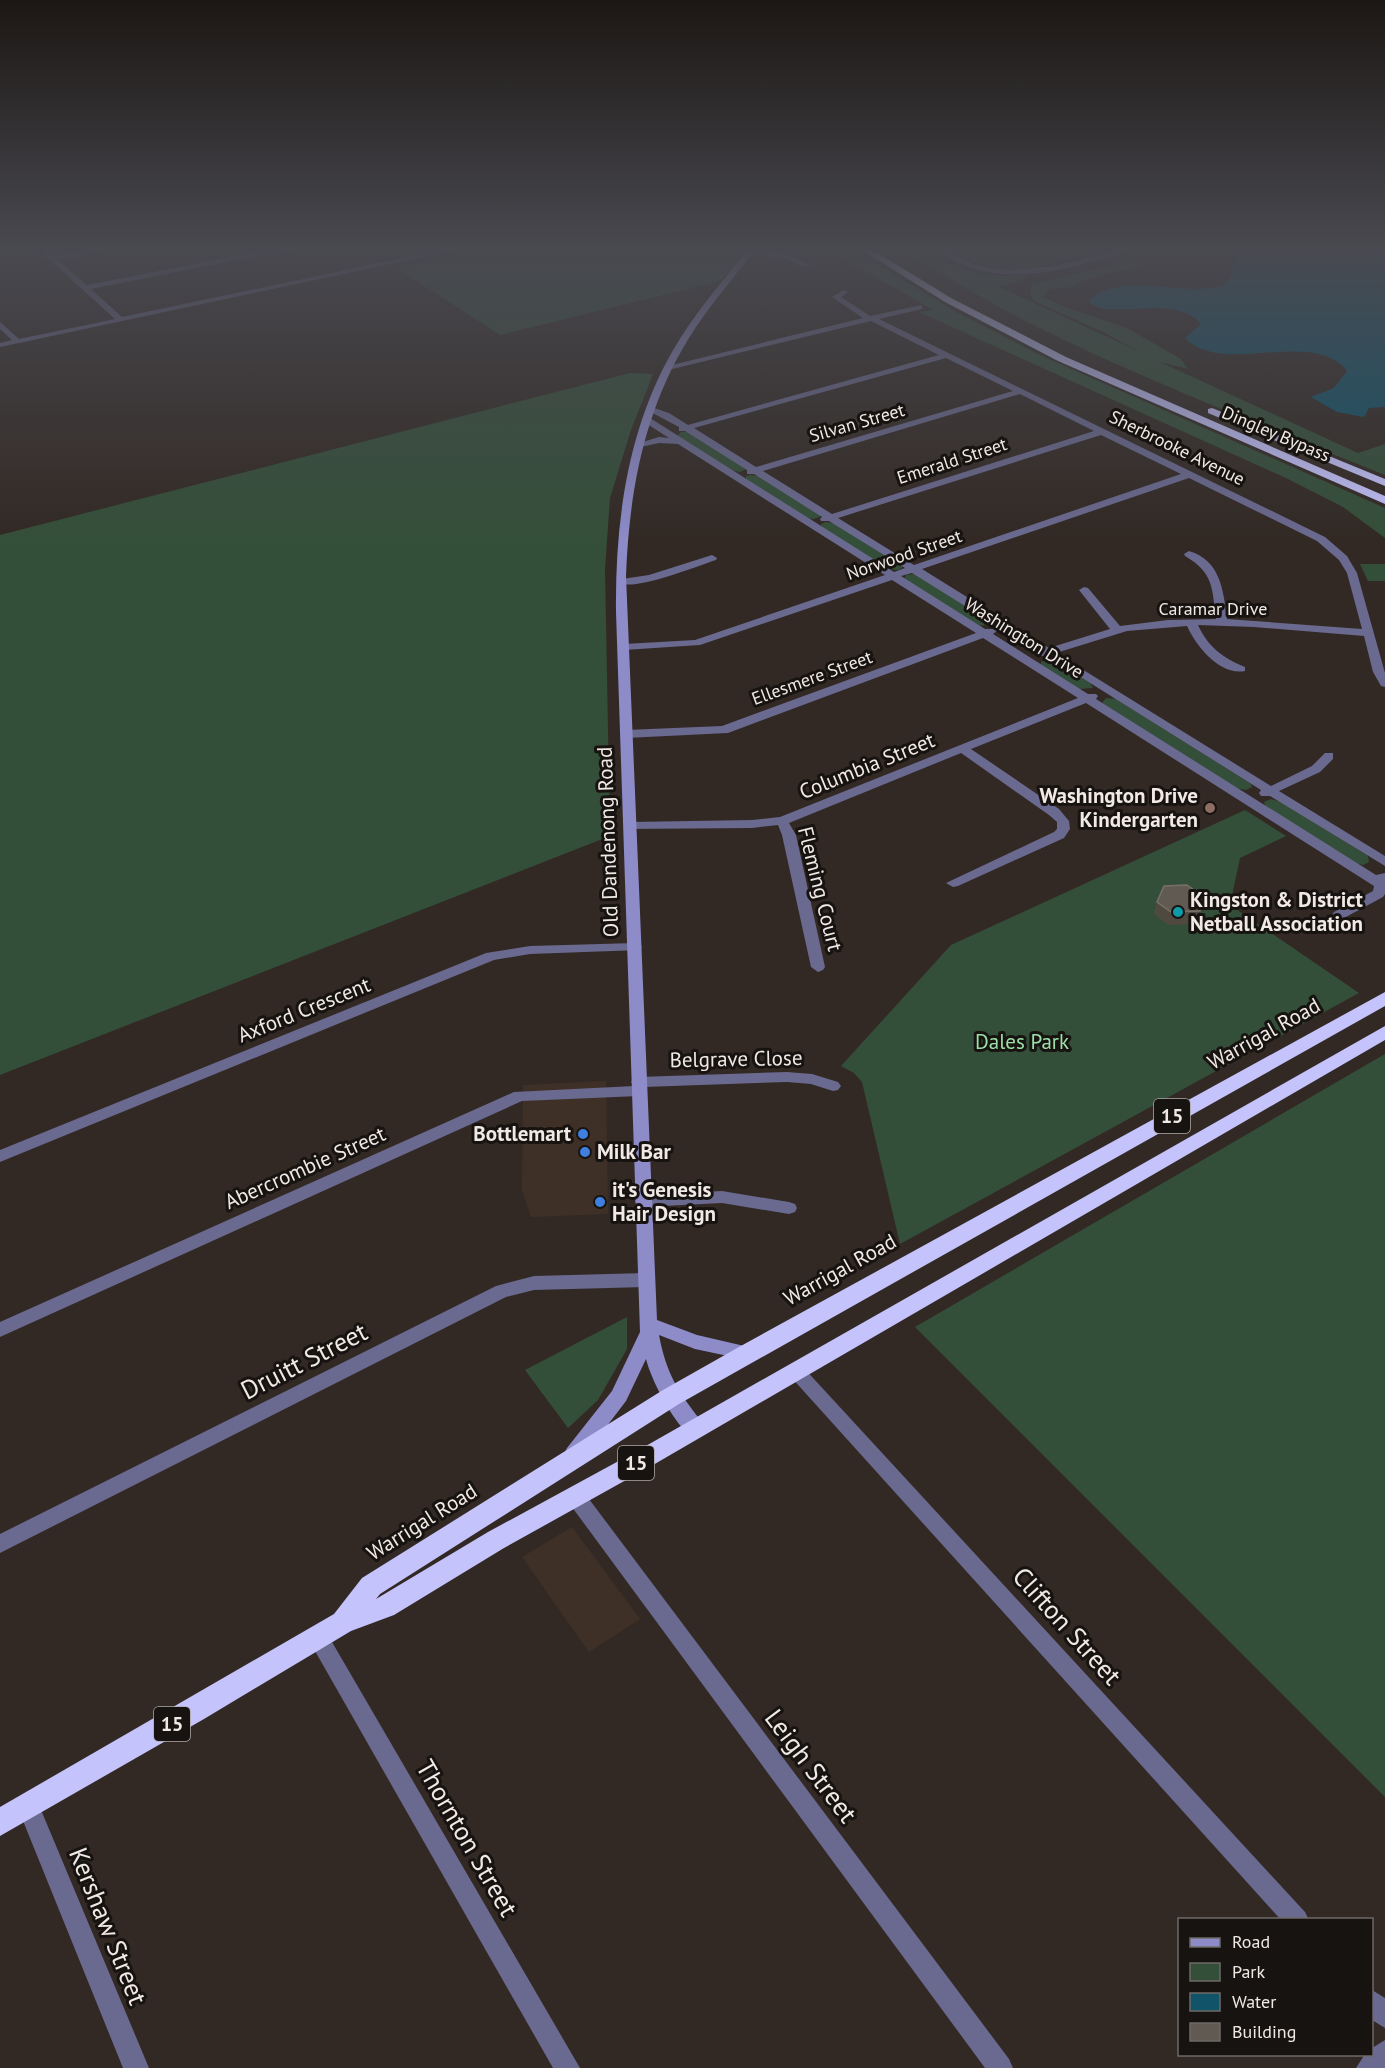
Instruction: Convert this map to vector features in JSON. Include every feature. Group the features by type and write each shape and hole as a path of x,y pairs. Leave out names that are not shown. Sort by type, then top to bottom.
{"highway":[{"name":"Dingley Bypass","path":"1037,347 1385,500"},
{"path":"1086,357 1180,398"},
{"name":"Dingley Bypass","path":"1197,405 1385,483"},
{"name":"Warrigal Road","path":"343,1622 371,1586 671,1397 1385,998"},
{"name":"Warrigal Road","path":"0,1822 318,1636 343,1622 385,1607 504,1536 696,1429 1385,1032"}],"main road":[{"name":"Old Dandenong Road","path":"681,347 668,368 639,446 628,497 623,540 621,622 624,647 649,1328 657,1372 671,1397 696,1429"},
{"path":"567,1463 619,1396 649,1328 695,1342 747,1353"}],"street":[{"path":"668,368 755,347"},
{"name":"Sherbrooke Avenue","path":"930,347 1302,528 1336,551 1352,573 1379,672 1385,684"},
{"path":"667,433 948,355"},
{"name":"Silvan Street","path":"735,476 1022,392"},
{"name":"Washington Drive","path":"649,415 666,415 1385,862"},
{"name":"Washington Drive","path":"649,415 667,433 1382,885"},
{"name":"Emerald Street","path":"810,524 1103,431"},
{"path":"639,446 661,440 684,443"},
{"name":"Norwood Street","path":"624,647 696,643 1191,474"},
{"path":"1189,555 1207,565 1214,574 1222,622"},
{"path":"622,582 644,580 712,558"},
{"path":"1084,590 1117,630"},
{"path":"1191,622 1198,639 1207,651 1224,663 1240,669"},
{"name":"Caramar Drive","path":"1026,660 1117,630 1191,622 1222,622 1368,633"},
{"name":"Ellesmere Street","path":"626,734 720,731 1005,626"},
{"name":"Columbia Street","path":"630,826 752,824 782,821 1108,690"},
{"path":"953,883 1059,836 1065,825 1054,812 962,748"},
{"path":"1248,800 1309,773 1329,756"},
{"name":"Fleming Court","path":"782,821 789,835 818,968"},
{"path":"1339,915 1378,894 1385,869"},
{"name":"Axford Crescent","path":"0,1156 491,957 530,950 634,947"},
{"name":"Belgrave Close","path":"639,1087 787,1077 812,1079 833,1086"},
{"name":"Abercrombie Street","path":"0,1330 520,1096 639,1087"},
{"path":"643,1201 722,1197 789,1208"},
{"name":"Druitt Street","path":"0,1544 502,1291 534,1282 646,1280"},
{"name":"Clifton Street","path":"796,1371 1295,1918"},
{"name":"Leigh Street","path":"576,1497 1000,2068"},
{"name":"Thornton Street","path":"318,1636 567,2068"},
{"name":"Kershaw Street","path":"28,1806 136,2068"},
{"path":"1373,2004 1385,2016"},
{"path":"1369,2068 1385,2052"}],"shaded area":[{"path":"606,1081 608,1214 531,1217 522,1190 523,1085"},
{"path":"572,1527 640,1619 589,1652 522,1557"}],"green space":[{"path":"995,347 1023,347 1385,508 1385,538 1343,507 1288,479"},
{"path":"1079,347 1128,347 1140,352 1130,347 1159,347 1181,359 1188,369 1160,362 1358,453 1385,444 1385,475 1212,405"},
{"path":"630,373 653,374 631,430 610,498 605,569 610,836 0,1075 0,535"},
{"path":"681,432 689,432 746,469 740,472 732,470 677,436"},
{"path":"746,476 759,476 820,514 820,517 806,518 746,479"},
{"path":"834,523 902,568 888,569 821,527 821,524"},
{"path":"1360,564 1385,564 1385,581 1368,581"},
{"path":"914,574 991,621 991,624 979,626 904,579 906,575"},
{"path":"1055,661 1090,683 1093,688 1079,689 1041,665 1041,662"},
{"path":"1106,698 1116,699 1251,784 1252,787 1246,790 1235,788 1102,703"},
{"path":"1271,799 1281,802 1368,856 1369,862 1363,865 1354,863 1265,806 1264,802"},
{"name":"Dales Park","path":"1245,810 1286,836 1240,858 1230,905 1359,993 900,1244 862,1082 854,1073 841,1066 951,945"},
{"path":"1385,1054 1385,1797 915,1327"},
{"path":"627,1317 627,1349 598,1400 568,1428 525,1370"}],"water":[{"path":"1197,347 1385,347 1385,407 1369,408 1364,417 1337,412 1311,397 1334,388 1347,371 1332,359 1312,353 1244,354 1201,349"}],"building":[{"path":"1187,885 1204,897 1200,911 1171,912 1157,902 1164,886"}],"place":[{"name":"Washington Drive Kindergarten","path":"1210,808"},
{"name":"Kingston & District Netball Association","path":"1178,912"},
{"name":"Bottlemart","path":"583,1134"},
{"name":"Milk Bar","path":"585,1152"},
{"name":"it's Genesis Hair Design","path":"600,1202"}]}
